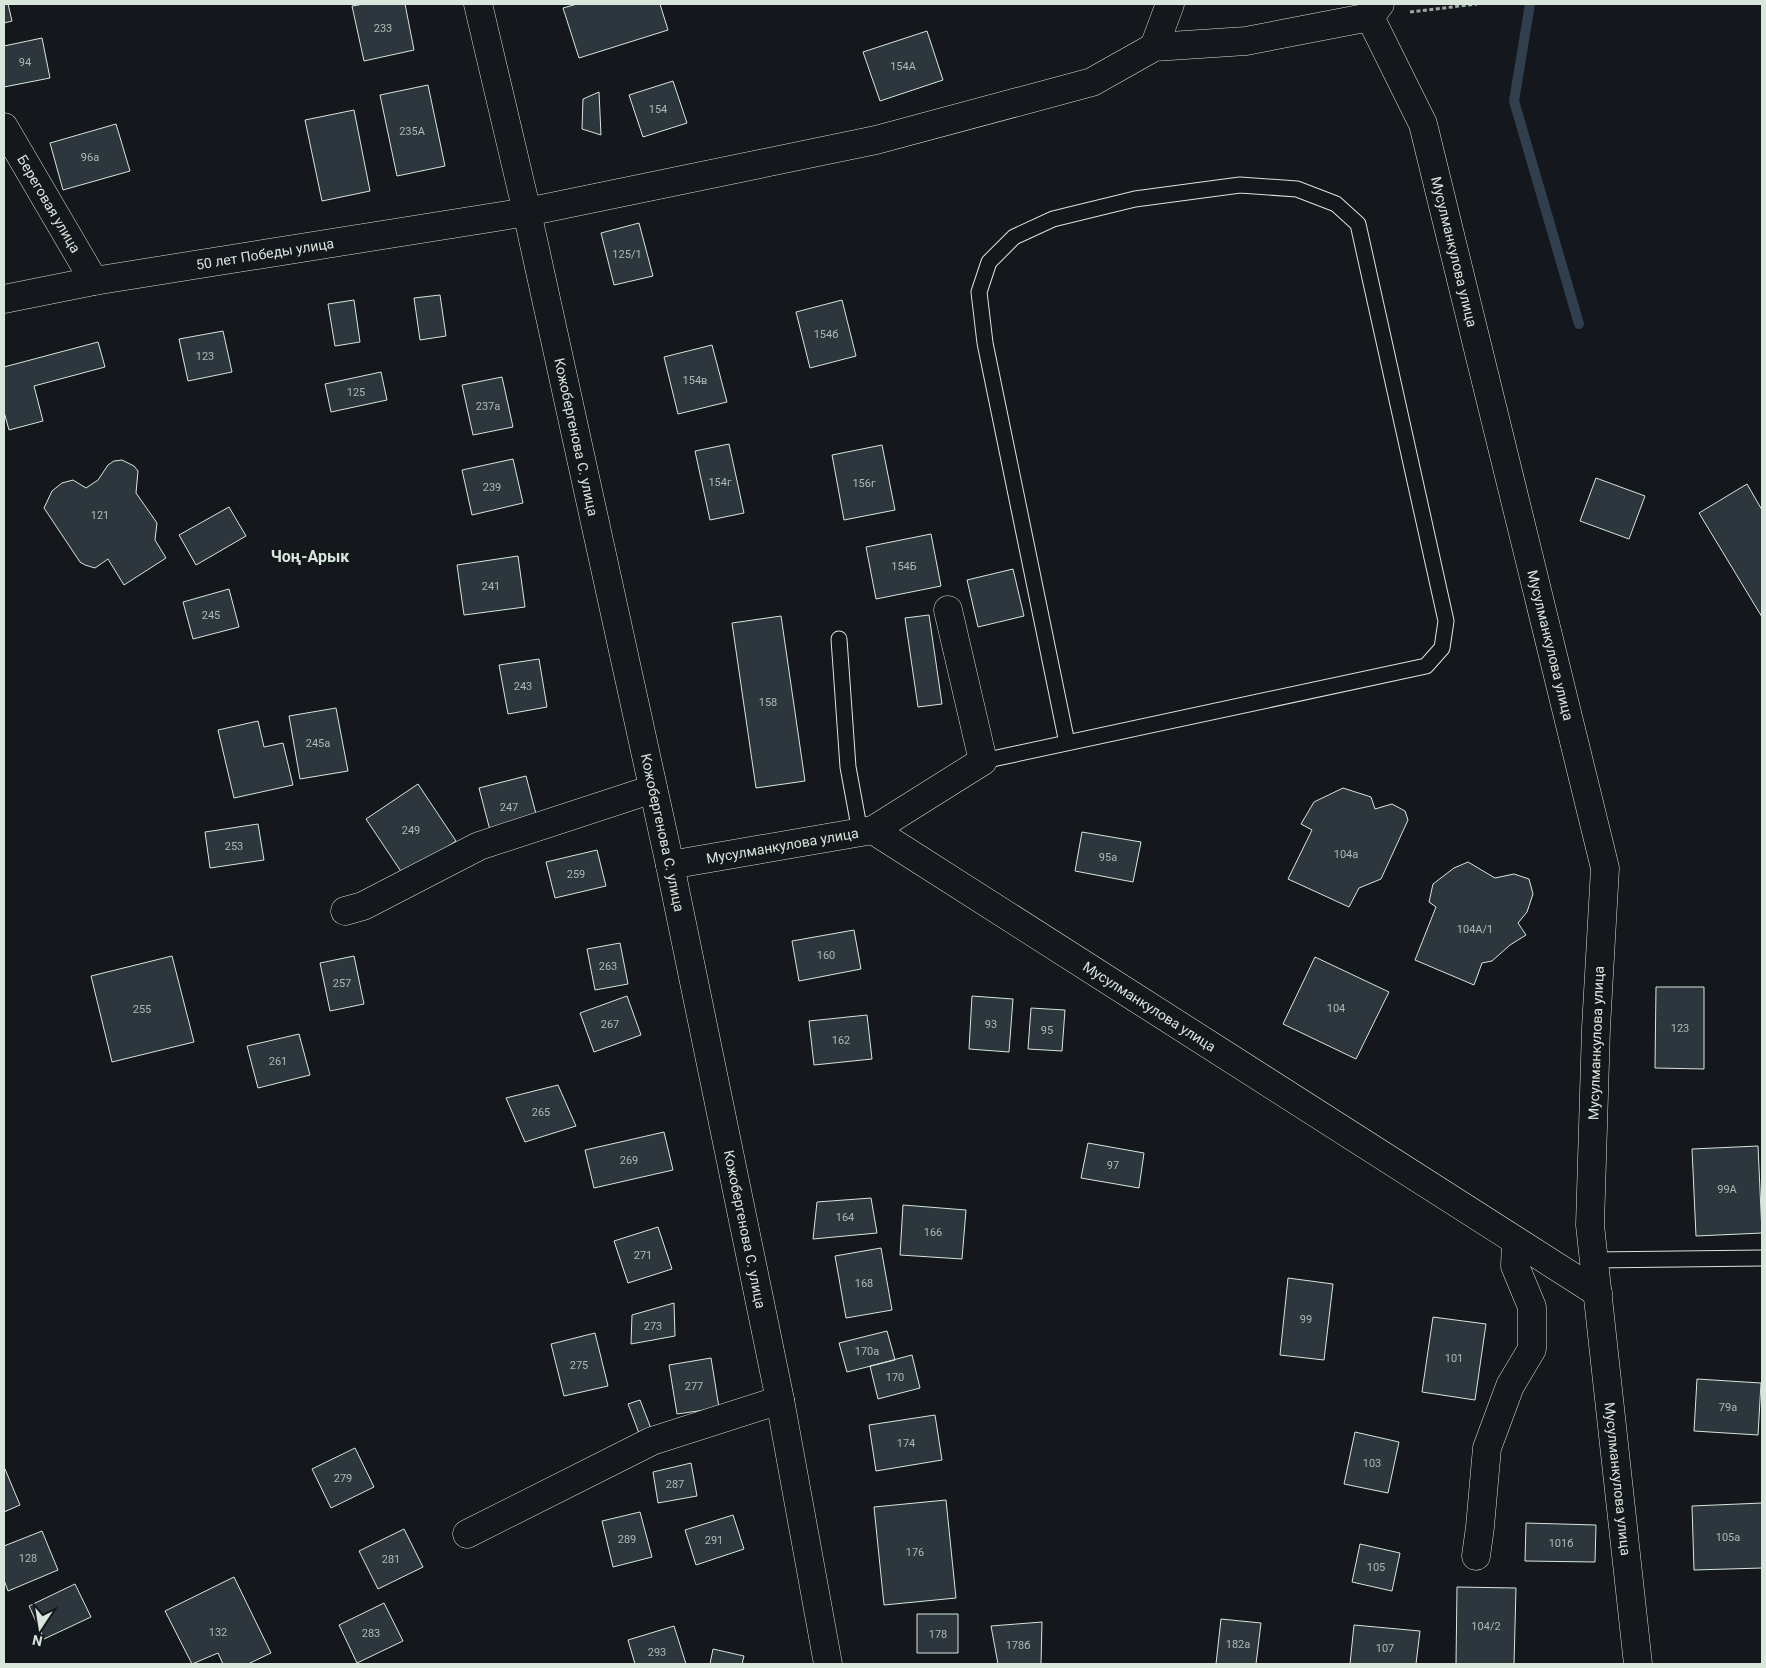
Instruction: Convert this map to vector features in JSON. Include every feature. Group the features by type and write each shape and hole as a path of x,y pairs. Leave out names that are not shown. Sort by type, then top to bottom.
{"street":[{"name":"Кожобергенова С. улица","path":"478,4 528,212 670,865 780,1400 828,1664"},
{"path":"1170,4 1154,47 1246,41 1375,10"},
{"name":"Мусулманкулова улица","path":"1375,10 1423,124 1606,868 1596,1028 1590,1225 1638,1664"},
{"name":"50 лет Победы улица","path":"4,300 94,281 528,212 876,140 1092,82 1154,47"},
{"name":"Береговая улица","path":"4,127 94,281"},
{"path":"866,831 983,762 948,610"},
{"path":"345,911 363,906 479,846 653,789"},
{"name":"Мусулманкулова улица","path":"670,865 866,831 1598,1293"},
{"path":"1476,1556 1487,1448 1510,1386 1532,1349 1532,1307 1515,1266 1516,1241"},
{"path":"467,1534 652,1441 780,1400"}],"lane":[{"path":"983,762 1067,742 1426,666 1442,648 1446,621 1358,224 1336,204 1298,189 1240,185 1135,199 1053,218 1014,237 989,262 979,292 985,343 1067,742"},
{"path":"839,639 848,767 866,831"},
{"path":"1594,1260 1762,1258"}],"path":[{"path":"1375,10 1477,4"}],"building":[{"path":"4,4 8,4 12,21 4,23"},
{"path":"364,4 405,4 414,50 364,61 352,6"},
{"path":"577,4 660,4 668,30 579,58 563,8"},
{"path":"927,31 943,80 880,101 863,52"},
{"path":"42,38 50,78 4,87 4,46"},
{"path":"673,81 687,123 643,137 629,95"},
{"path":"428,85 445,166 397,176 380,95"},
{"path":"599,92 601,135 582,129 583,99"},
{"path":"354,110 370,191 322,201 305,120"},
{"path":"116,124 130,171 63,190 50,143"},
{"path":"639,223 653,276 614,285 601,233"},
{"path":"440,295 446,336 420,340 414,298"},
{"path":"354,300 360,342 335,346 328,304"},
{"path":"842,300 856,356 810,368 796,312"},
{"path":"223,331 232,372 188,381 179,339"},
{"path":"98,342 105,367 34,386 43,421 9,430 4,412 4,367"},
{"path":"712,345 727,402 678,414 664,357"},
{"path":"381,372 387,400 331,412 325,384"},
{"path":"502,377 513,427 473,435 462,385"},
{"path":"729,444 744,513 710,520 695,451"},
{"path":"882,445 895,510 844,520 832,455"},
{"path":"513,459 523,503 472,515 462,470"},
{"path":"122,460 134,466 138,471 136,493 157,523 155,540 166,558 124,585 108,559 95,568 80,562 44,508 52,491 62,483 73,480 86,488 98,480 108,465 114,461"},
{"path":"1596,478 1645,496 1629,539 1580,521"},
{"path":"1747,484 1762,510 1762,617 1699,513"},
{"path":"229,507 246,536 196,565 179,535"},
{"path":"931,534 941,586 876,599 866,547"},
{"path":"518,556 525,607 464,615 457,565"},
{"path":"1013,569 1024,616 978,627 967,580"},
{"path":"229,589 239,627 193,639 183,602"},
{"path":"929,615 942,704 918,707 905,618"},
{"path":"781,616 805,781 756,788 732,623"},
{"path":"539,659 547,707 508,714 499,665"},
{"path":"336,708 348,771 300,779 289,716"},
{"path":"258,721 264,747 283,743 293,785 234,798 218,730"},
{"path":"526,776 539,825 492,838 479,788"},
{"path":"418,784 456,841 404,876 366,819"},
{"path":"1343,788 1371,797 1375,809 1392,804 1405,811 1408,820 1381,879 1359,888 1349,907 1288,879 1312,830 1301,824 1314,802"},
{"path":"258,824 264,860 210,868 205,832"},
{"path":"1082,832 1141,842 1133,882 1075,871"},
{"path":"597,850 606,886 555,898 546,862"},
{"path":"1468,862 1495,878 1514,874 1529,879 1533,894 1527,912 1518,923 1526,935 1510,945 1492,961 1482,963 1474,985 1415,960 1436,907 1429,902 1433,884 1454,868"},
{"path":"854,930 861,969 799,981 792,941"},
{"path":"620,943 628,984 595,990 587,949"},
{"path":"172,956 194,1042 112,1062 91,976"},
{"path":"354,956 364,1004 330,1011 320,963"},
{"path":"1315,957 1389,992 1356,1059 1283,1024"},
{"path":"1656,987 1704,987 1704,1069 1655,1068"},
{"path":"627,996 641,1035 594,1052 580,1013"},
{"path":"972,996 1013,999 1009,1052 969,1049"},
{"path":"1031,1008 1065,1010 1062,1051 1028,1049"},
{"path":"867,1015 872,1059 814,1065 809,1021"},
{"path":"299,1034 310,1075 258,1088 247,1046"},
{"path":"558,1085 576,1126 525,1142 506,1098"},
{"path":"664,1132 673,1170 594,1188 585,1150"},
{"path":"1088,1143 1144,1153 1139,1188 1081,1178"},
{"path":"1758,1146 1762,1233 1696,1236 1692,1149"},
{"path":"871,1198 877,1233 813,1239 817,1202"},
{"path":"903,1205 966,1210 962,1259 900,1255"},
{"path":"658,1227 672,1269 628,1283 614,1241"},
{"path":"881,1248 892,1310 846,1318 835,1256"},
{"path":"1288,1278 1333,1284 1324,1360 1280,1355"},
{"path":"674,1303 675,1336 631,1344 632,1315"},
{"path":"1433,1317 1486,1324 1475,1400 1422,1392"},
{"path":"887,1331 895,1360 847,1372 839,1343"},
{"path":"595,1333 608,1386 564,1396 551,1344"},
{"path":"912,1355 920,1388 878,1399 870,1366"},
{"path":"711,1358 719,1408 677,1414 669,1365"},
{"path":"1697,1379 1761,1383 1758,1435 1694,1431"},
{"path":"640,1400 652,1431 640,1436 628,1404"},
{"path":"935,1415 942,1460 876,1471 869,1425"},
{"path":"1355,1432 1399,1442 1388,1493 1344,1484"},
{"path":"355,1448 374,1487 331,1508 312,1469"},
{"path":"691,1463 697,1496 658,1503 653,1472"},
{"path":"4,1470 20,1505 4,1512"},
{"path":"946,1500 956,1598 884,1605 874,1507"},
{"path":"1762,1503 1762,1568 1694,1570 1692,1506"},
{"path":"640,1512 652,1557 613,1567 602,1521"},
{"path":"733,1515 744,1549 696,1565 685,1530"},
{"path":"1526,1523 1596,1525 1595,1562 1525,1561"},
{"path":"404,1529 423,1567 378,1589 359,1551"},
{"path":"42,1531 58,1570 8,1591 4,1580 4,1546"},
{"path":"1360,1544 1400,1553 1392,1591 1352,1582"},
{"path":"234,1577 271,1653 248,1664 223,1664 218,1653 192,1664 165,1611"},
{"path":"75,1584 91,1617 44,1639 29,1606"},
{"path":"1457,1587 1516,1588 1514,1664 1456,1664"},
{"path":"384,1603 403,1641 357,1663 339,1625"},
{"path":"917,1614 958,1614 958,1653 917,1653"},
{"path":"1221,1619 1261,1623 1256,1664 1216,1664"},
{"path":"1042,1622 1041,1664 998,1664 991,1626"},
{"path":"1354,1625 1420,1631 1416,1664 1350,1664"},
{"path":"674,1626 686,1664 635,1664 628,1640"},
{"path":"713,1649 744,1656 742,1664 710,1664"}],"waterway":[{"path":"1530,4 1514,101 1579,324"}],"district":[{"name":"Чоң-Арык","path":"310,556"}]}
